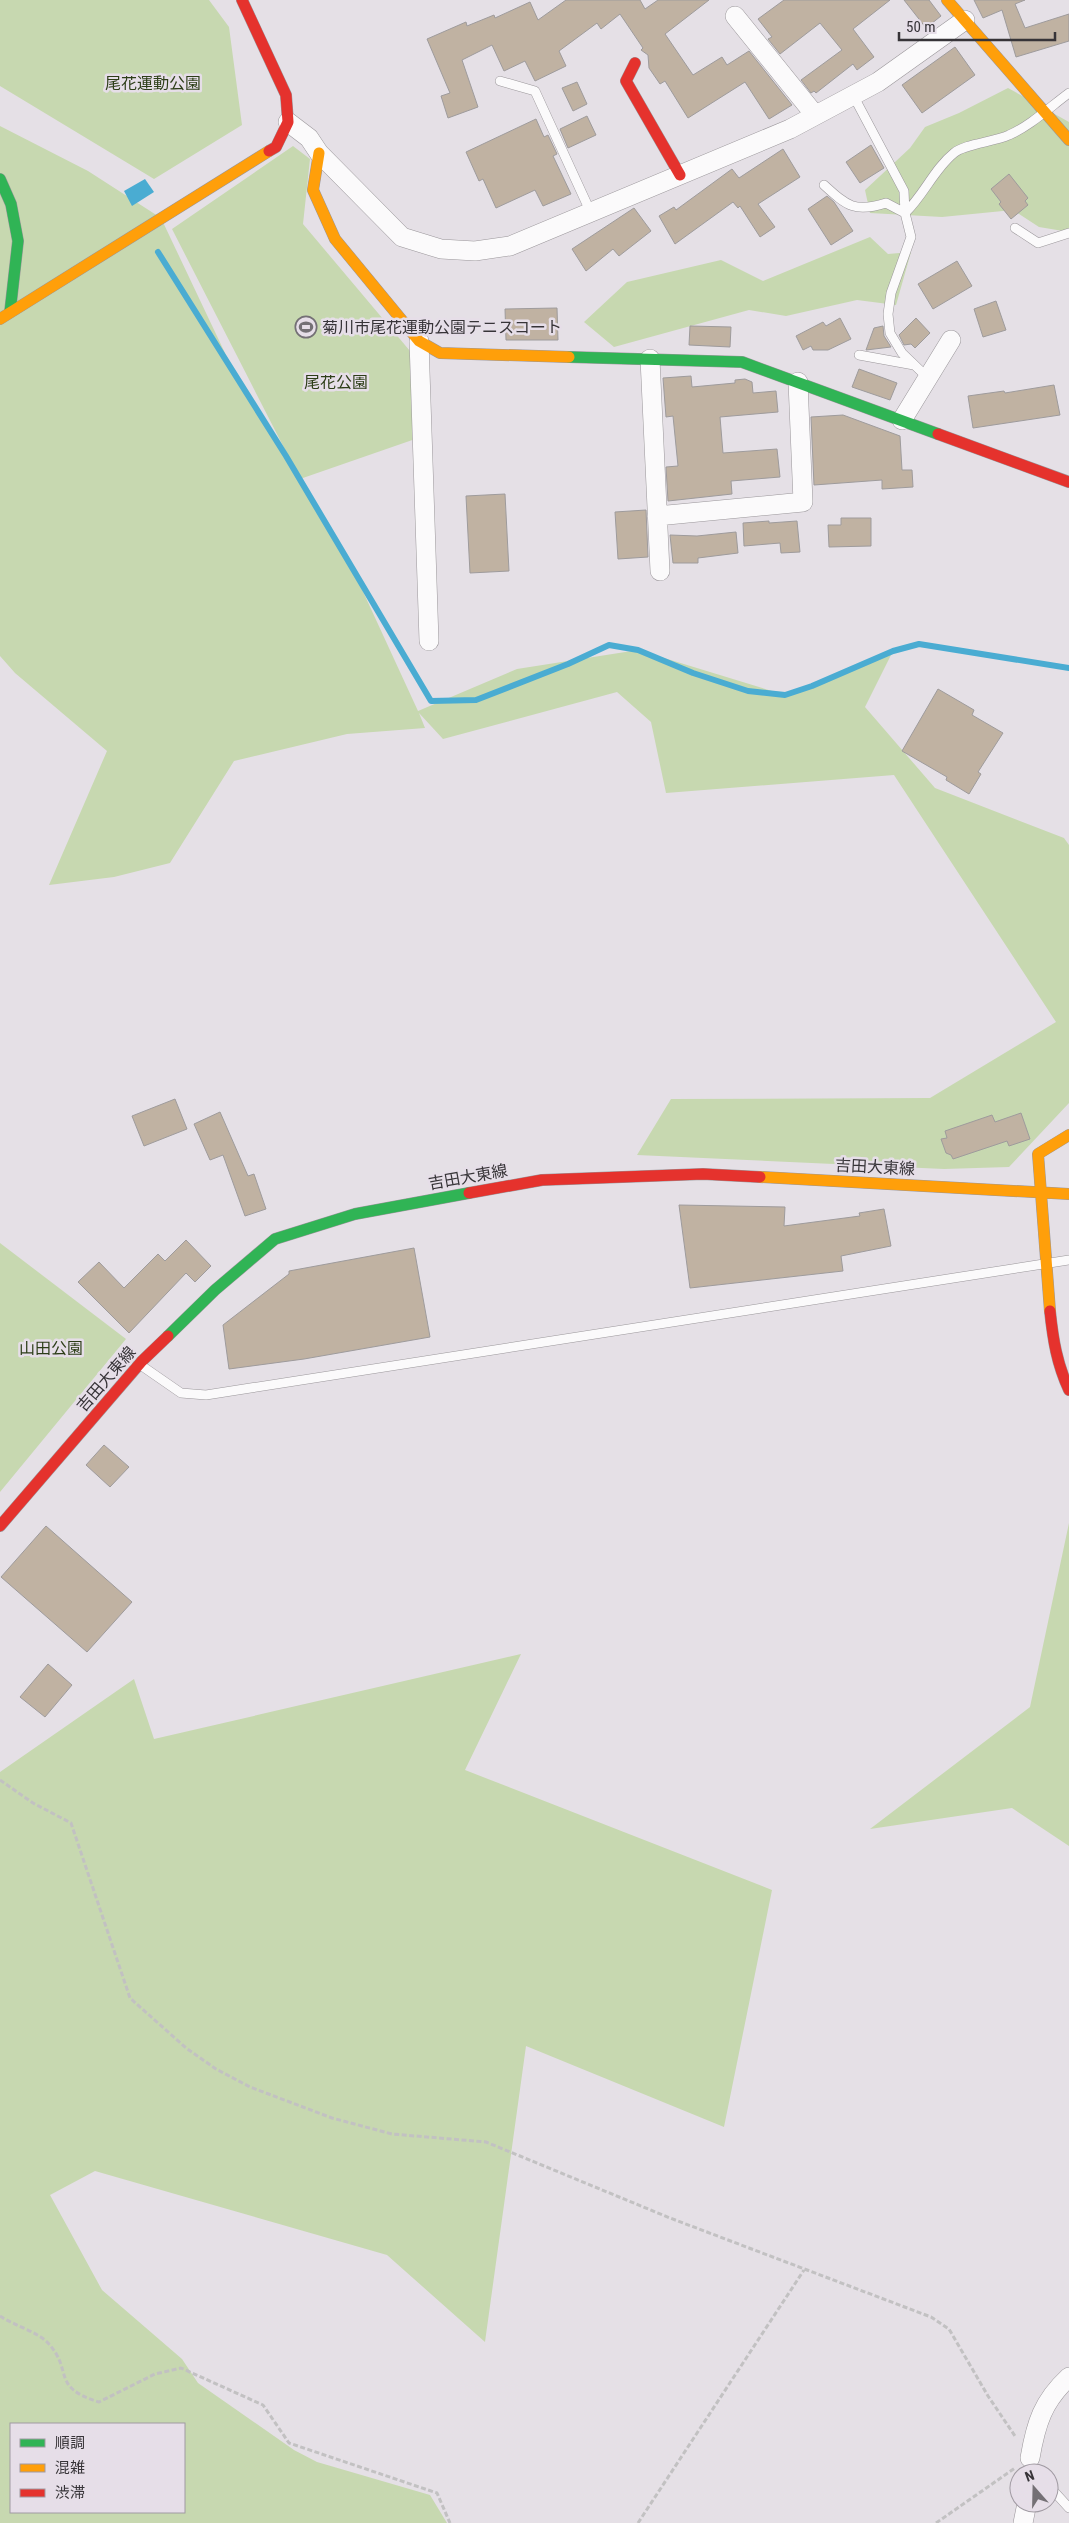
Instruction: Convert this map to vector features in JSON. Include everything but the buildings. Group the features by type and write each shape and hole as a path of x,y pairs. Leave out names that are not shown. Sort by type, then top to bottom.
{"street":[{"path":"0,319 276,147 288,122 286,95 242,0"},
{"path":"947,0 1069,140"},
{"path":"735,16 815,115"},
{"path":"288,122 309,138 319,153 402,237 441,249 475,251 510,246 790,128 878,82 965,20"},
{"path":"635,63 626,81 680,175"},
{"path":"319,153 313,190 335,239 419,341 440,352 742,362 1069,482"},
{"path":"0,179 10,204 18,241 10,312"},
{"path":"902,420 921,372 951,340"},
{"path":"419,341 429,641"},
{"path":"650,359 660,571"},
{"path":"657,516 803,502 798,382"},
{"path":"1069,1134 1038,1154 1053,1344 1059,1369 1069,1390"},
{"name":"吉田大東線","path":"0,1526 140,1364 215,1290 275,1239 355,1214 542,1180 703,1174 1069,1194"},
{"path":"1035,2463 1033,2439 1045,2403 1069,2377"}],"lane":[{"path":"500,81 535,92 590,213"},
{"path":"905,213 916,203 952,154 961,148 1009,135 1069,93"},
{"path":"853,95 904,191 905,213 911,237 891,292 888,314 890,332 902,353 921,372"},
{"path":"824,185 845,204 867,209 886,203 905,213"},
{"path":"1015,228 1038,243 1069,233"},
{"path":"859,355 921,372"},
{"path":"140,1364 181,1393 206,1394 1069,1260"},
{"path":"1059,2497 1069,2508"}],"path":[{"path":"0,1780 33,1803 71,1823 130,1998 186,2048 216,2069 250,2087 340,2120 392,2134 486,2142 670,2218 931,2317 949,2329 998,2413 1032,2463"},
{"path":"638,2523 804,2270"},
{"path":"0,2316 47,2342 58,2358 67,2384 80,2396 99,2402 155,2374 181,2368 263,2405 289,2443 437,2493 450,2523"},
{"path":"936,2523 1009,2484"}],"green space":[{"name":"尾花運動公園","path":"0,0 209,0 229,27 242,125 154,179 0,86"},
{"path":"1008,88 1069,122 1069,232 1039,227 1013,210 942,217 870,213 865,190 910,148 925,127 959,113"},
{"path":"0,126 88,171 161,218 234,372 348,559 418,711 517,669 638,650 785,695 893,651 865,707 935,788 1064,838 1069,845 1069,1103 1009,1167 944,1169 637,1155 671,1099 930,1098 1056,1022 894,775 666,793 651,722 617,692 443,739 419,713 425,728 347,734 234,761 170,863 114,877 49,885 107,751 15,673 0,656"},
{"name":"尾花公園","path":"293,146 310,159 303,224 410,351 421,437 300,479 172,229"},
{"path":"870,237 888,254 911,252 896,305 857,300 786,316 749,310 614,347 584,322 627,282 721,260 763,281"},
{"name":"山田公園","path":"0,1243 126,1339 0,1492"},
{"path":"1069,1523 1069,1846 1012,1808 870,1829 1030,1707"},
{"path":"521,1654 465,1770 772,1890 724,2127 526,2046 485,2342 387,2255 95,2171 50,2195 102,2290 182,2359 198,2383 294,2450 317,2462 430,2495 447,2523 0,2523 0,1772 134,1679 154,1739"}],"water":[{"path":"145,179 154,192 132,206 124,191"}],"waterway":[{"path":"158,252 286,456 431,701 476,700 568,664 609,645 638,650 693,673 748,691 785,695 812,686 893,651 919,644 1069,668"}],"traffic: fast":[{"path":"0,179 11,204 18,241 10,312"},
{"path":"569,357 742,362 938,434"},
{"path":"168,1336 215,1290 275,1239 355,1214 469,1193"}],"traffic: slow":[{"path":"947,0 1069,140"},
{"path":"0,319 269,151"},
{"path":"319,153 313,190 335,239 419,341 440,353 569,357"},
{"path":"1050,1311 1038,1154 1069,1135"},
{"path":"760,1177 1069,1194"}],"traffic: jam":[{"path":"242,0 286,95 288,122 276,147 269,151"},
{"path":"635,63 626,81 680,175"},
{"path":"938,434 1069,482"},
{"path":"469,1193 542,1180 703,1174 760,1177"},
{"path":"1050,1311 1056,1352 1069,1390"},
{"path":"0,1526 142,1361 168,1336"}],"place":[{"name":"菊川市尾花運動公園テニスコート","path":"306,327"}]}
